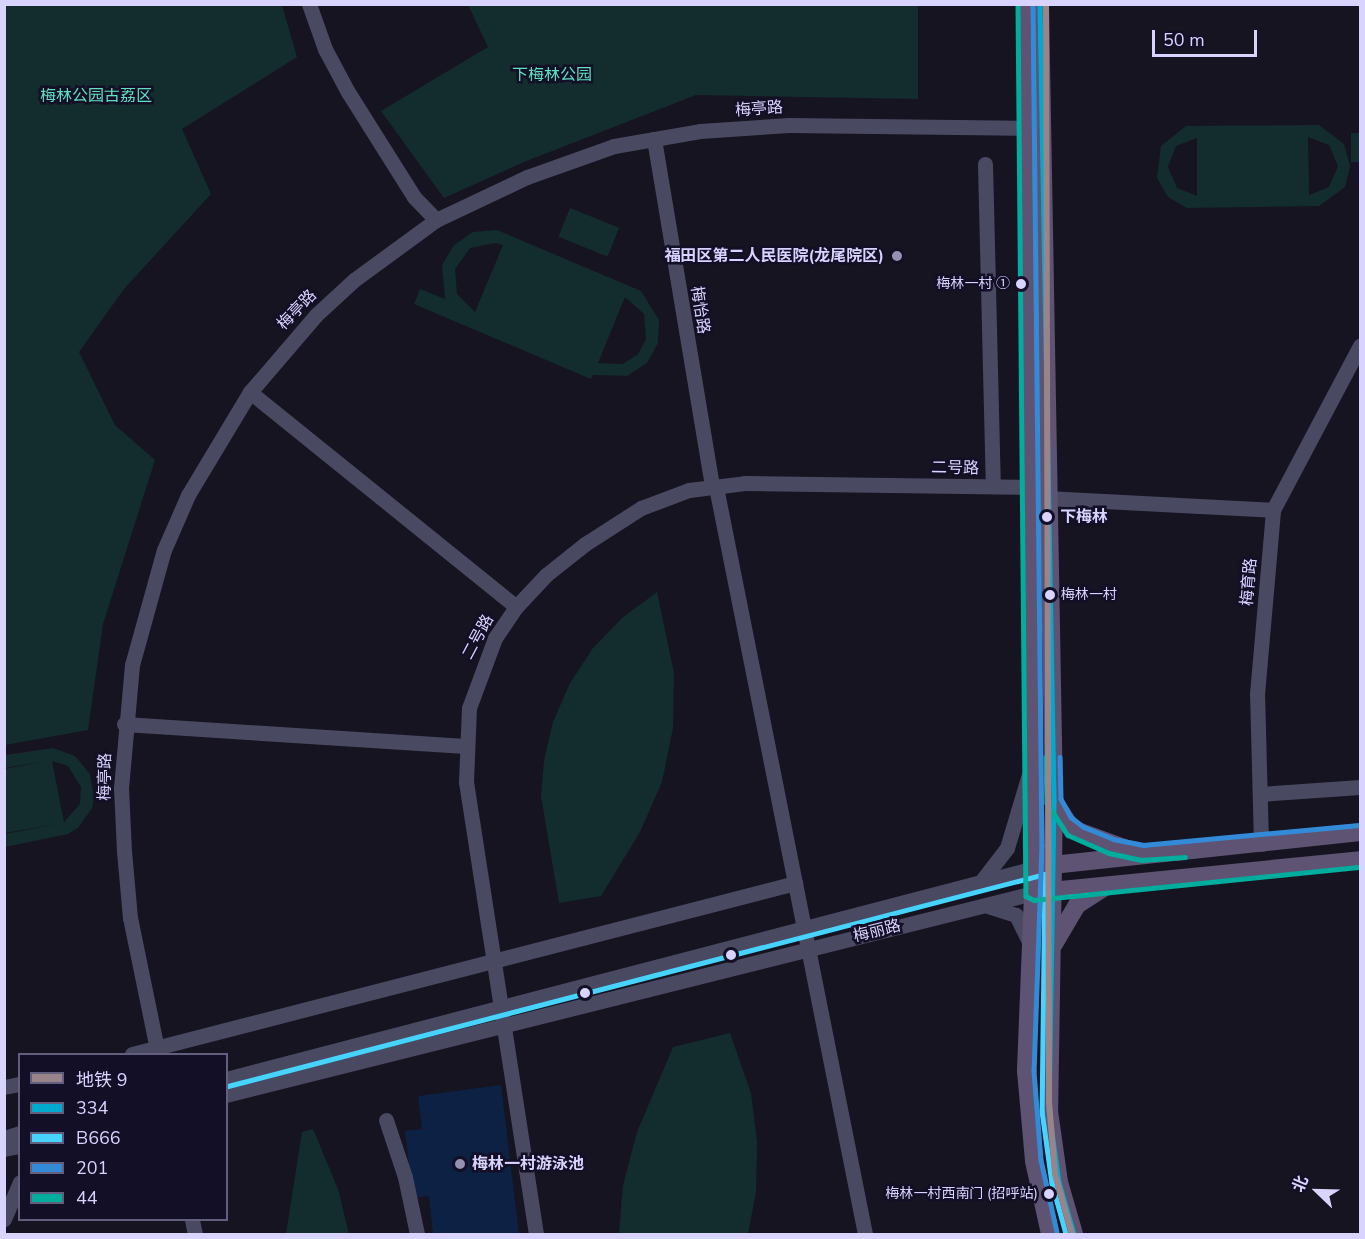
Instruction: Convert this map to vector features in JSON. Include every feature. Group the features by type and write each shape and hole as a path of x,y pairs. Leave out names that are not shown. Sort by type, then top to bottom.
{"main road":[{"path":"1026,4 1034,128 1039,493 1035,867 1030,945 1028,1107 1034,1161 1050,1234"},
{"path":"1034,128 1040,4"},
{"path":"1039,493 1054,801 1049,969 1050,1126 1063,1202 1074,1234"},
{"path":"1054,801 1065,822 1080,834 1143,853"},
{"name":"梅丽路","path":"1035,867 1143,853 1360,832"},
{"name":"梅丽路","path":"1033,893 1360,860"},
{"path":"1049,969 1056,936 1065,919 1090,895 1109,885"}],"street":[{"path":"309,4 325,49 348,92 414,197 436,220"},
{"name":"梅亭路","path":"157,1051 130,918 121,788 124,724 132,665 164,550 188,495 250,392 302,330 354,280 436,220 527,177 614,146 700,131 789,125 1034,128"},
{"name":"梅怡路","path":"654,139 715,487 865,1234"},
{"path":"985,164 993,486"},
{"name":"梅育路","path":"1261,843 1257,694 1273,510 1360,346"},
{"path":"250,392 516,607"},
{"name":"二号路","path":"536,1234 466,782 465,746 479,672 516,607 577,550 641,508 689,490 745,483 993,486 1039,493 1273,510"},
{"path":"124,724 465,746"},
{"path":"980,883 999,862 1009,841 1035,744"},
{"path":"1260,794 1360,787"},
{"name":"梅丽路","path":"228,1078 1035,867"},
{"path":"140,1053 157,1051 795,883"},
{"name":"梅丽路","path":"228,1094 1033,893"},
{"path":"970,908 1008,909 1022,922 1030,945"},
{"path":"386,1120 405,1177 417,1234"},
{"path":"4,1219 18,1187"}],"green space":[{"name":"梅林公园古荔区","path":"4,5 282,5 297,57 182,129 211,194 124,289 79,352 115,425 155,460 103,624 88,730 5,745"},
{"name":"下梅林公园","path":"468,5 918,5 918,99 696,95 524,162 444,198 381,111 488,47"},
{"path":"1319,125 1344,144 1350,166 1345,187 1319,206 1187,208 1168,197 1157,178 1161,146 1186,126","holes":["1308,137 1329,145 1338,166 1329,187 1309,195","1197,138 1197,196 1177,188 1168,167 1176,146"]},
{"path":"1351,133 1360,133 1360,162 1351,162"},
{"path":"570,208 619,228 608,257 558,237"},
{"path":"497,230 641,291 659,320 658,343 647,363 627,376 593,375 591,379 414,304 420,289 445,299 442,265 454,245 473,232","holes":["495,243 503,245 475,312 457,294 455,269 470,248","625,297 644,314 646,339 638,354 623,364 598,363"]},
{"path":"657,592 674,673 673,728 662,782 640,832 601,896 559,903 541,796 544,760 553,722 570,683 593,648 622,618"},
{"path":"53,748 75,756 90,774 94,797 92,808 78,828 68,834 5,847 5,834 57,824 5,833 5,769 46,761 5,768 5,755","holes":["52,761 68,766 81,787 80,804 64,822"]},
{"path":"730,1033 751,1093 757,1142 756,1192 748,1234 619,1234 623,1185 637,1132 673,1047"},
{"path":"313,1129 338,1189 349,1234 286,1234 302,1132"}],"water":[{"name":"梅林一村游泳池","path":"501,1085 519,1234 433,1234 429,1196 413,1198 405,1131 422,1129 418,1096"}],"metro line":[{"name":"9","path":"1046,4 1049,1102 1055,1174 1072,1234"}],"transit line":[{"name":"44","path":"1018,4 1026,896 1034,900 1360,867"},
{"name":"201","path":"1033,4 1042,845 1034,1071 1041,1160 1057,1232"},
{"name":"334","path":"1040,4 1054,801 1049,1111 1059,1182 1074,1234"},
{"name":"44","path":"1046,757 1047,803 1068,835 1109,853 1141,860 1185,857"},
{"name":"201","path":"1060,757 1061,799 1071,817 1084,827 1113,839 1143,845 1359,825"},
{"name":"B666","path":"228,1086 1045,874 1042,1111 1052,1183 1066,1234"}],"place":[{"name":"福田区第二人民医院(龙尾院区)","path":"897,256"},
{"name":"梅林一村 ①","path":"1021,284"},
{"name":"下梅林","path":"1047,517"},
{"name":"梅林一村","path":"1050,595"},
{"name":"梅林一村游泳池","path":"460,1164"},
{"name":"梅林一村西南门 (招呼站)","path":"1049,1194"}]}
